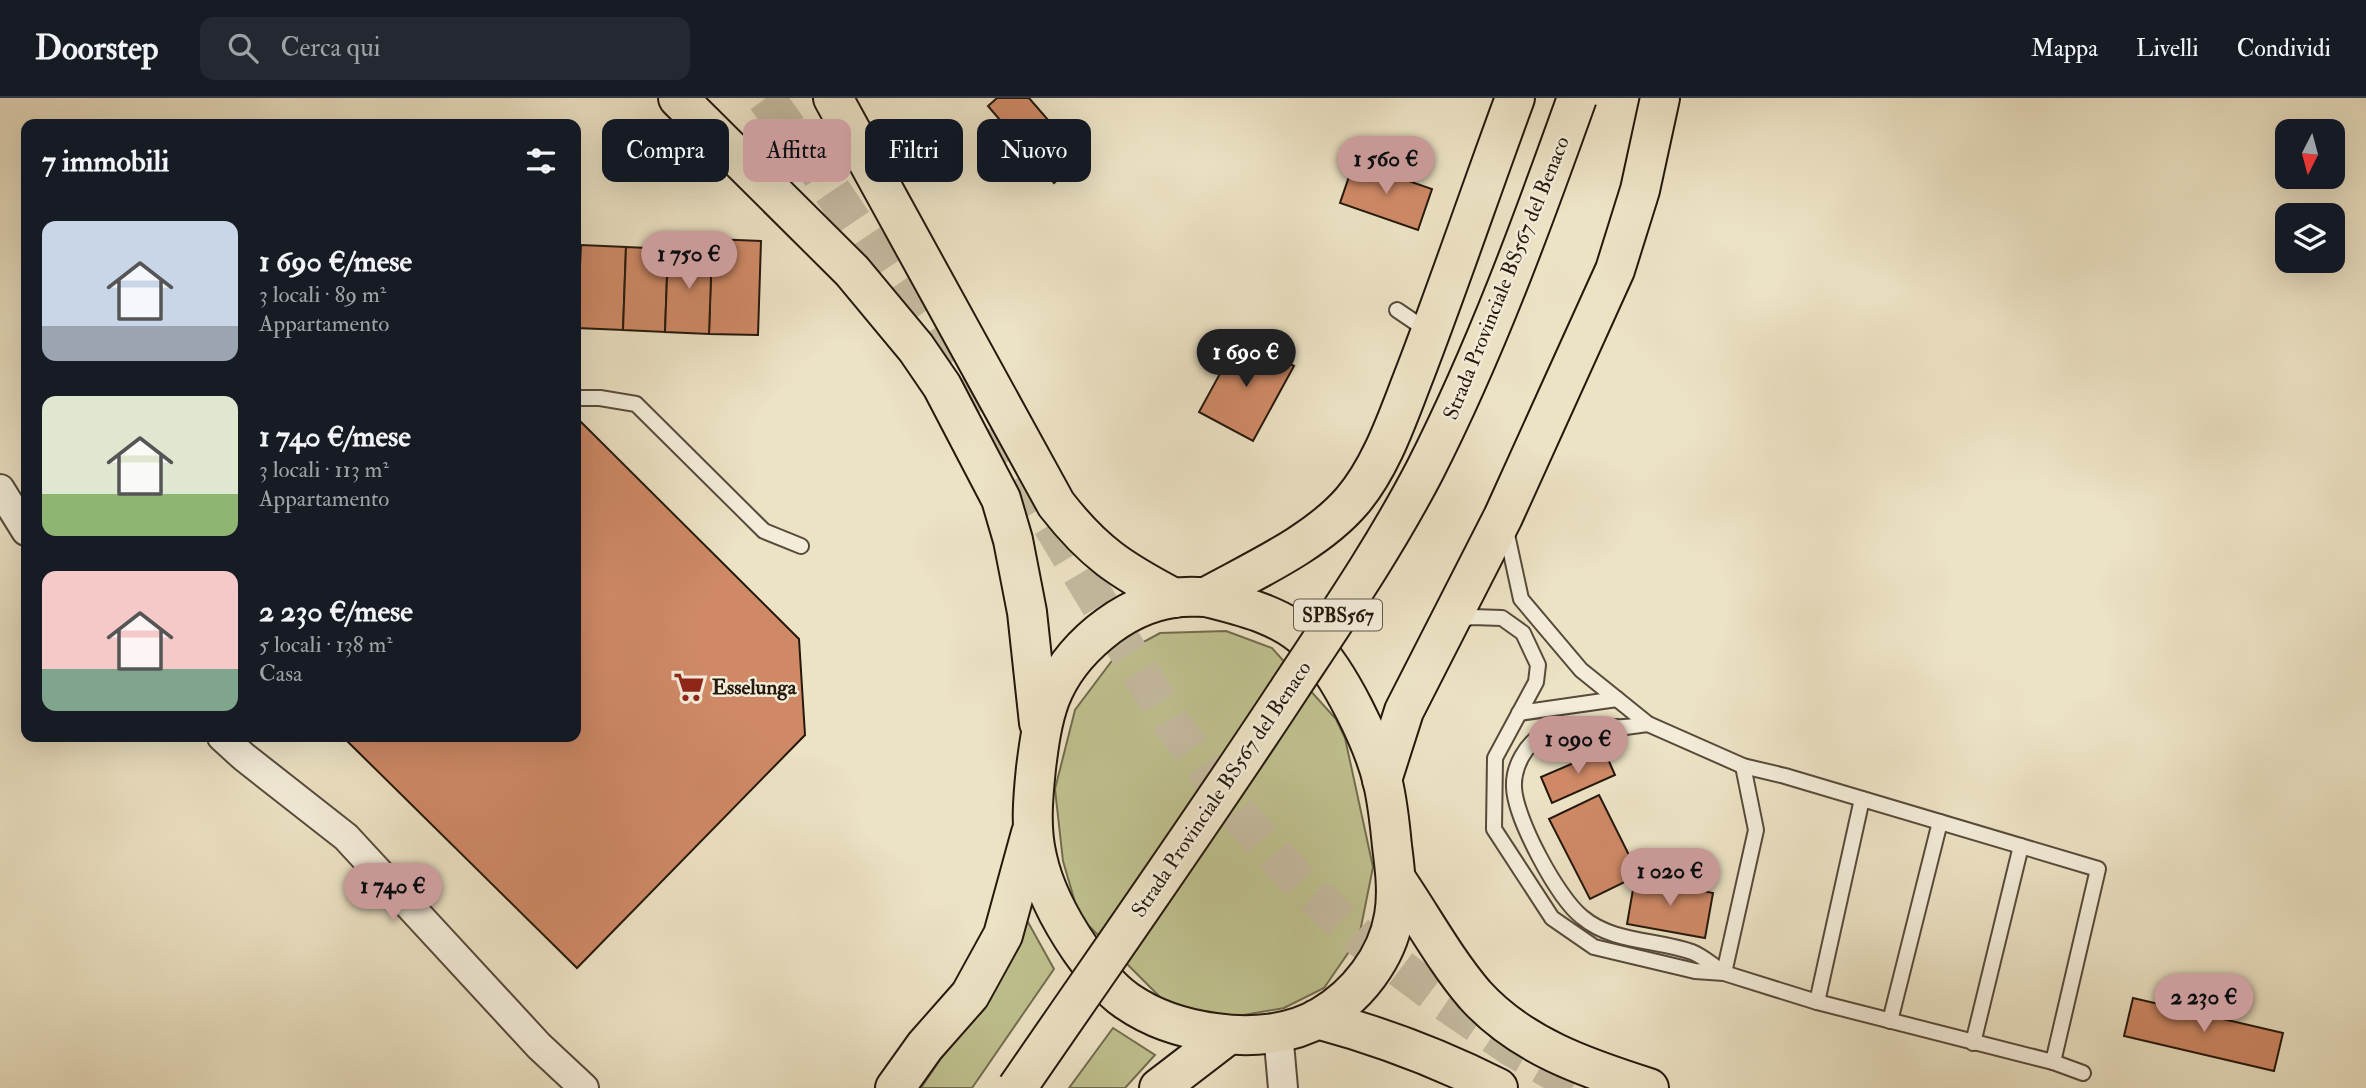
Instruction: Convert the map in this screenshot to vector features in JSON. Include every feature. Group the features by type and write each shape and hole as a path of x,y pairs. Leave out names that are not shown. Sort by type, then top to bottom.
{"highway":[{"path":"678,98 852,271 916,348 942,386 1001,499 1027,612 1040,732 1033,828 1037,858 1060,916 1090,963 1124,999 1151,1016 1194,1030 1227,1035 1278,1032 1317,1019 1338,1006 1358,988 1387,942 1394,916 1396,879 1382,780 1369,743 1343,687 1308,641 1288,626 1240,605 1190,597 1134,577 1098,551 1076,530 1056,504 834,98"},
{"path":"1040,732 1061,677 1102,631 1129,612 1190,597 1270,562 1323,527 1352,501 1372,471 1431,332 1515,98"},
{"name":"Strada Provinciale BS567 del Benaco","path":"1017,1088 1267,724 1396,523 1461,395 1492,325 1524,246 1577,98"},
{"path":"1382,780 1404,711 1503,517 1615,270 1640,190 1660,98"},
{"path":"895,1088 925,1046 970,995 1003,936 1033,828"},
{"path":"1396,879 1446,956 1476,996 1510,1026 1569,1060 1649,1088"},
{"path":"1317,1019 1377,1036 1432,1056 1498,1088"},
{"path":"1159,1088 1227,1035"},
{"path":"874,1088 925,1046"}],"street":[{"path":"0,489 21,523"},
{"path":"228,742 346,836 539,1046 584,1088"},
{"path":"1278,1032 1283,1088"}],"lane":[{"path":"1397,310 1431,332"},
{"path":"581,398 636,404 764,531 801,546"},
{"path":"1503,517 1521,598 1581,670 1648,724 1743,766 1785,775 2098,869 2053,1062"},
{"path":"1448,623 1472,617 1502,618 1523,633 1538,665 1536,682 1495,758 1494,829 1552,918 1594,947 1695,971 1724,973 1817,1002 2053,1062 2083,1073"},
{"path":"1520,713 1617,699"},
{"path":"1648,724 1619,728 1574,724 1542,735 1519,759 1513,786 1519,807 1537,852 1555,886 1581,917 1609,934 1694,953 1724,973"},
{"path":"1724,973 1756,830 1743,766"},
{"path":"1817,1002 1863,799"},
{"path":"1890,1021 1940,822"},
{"path":"1973,1043 2021,846"}],"green space":[{"path":"1226,631 1272,648 1336,719 1345,738 1373,867 1359,937 1324,988 1284,1008 1232,1017 1167,1004 1079,916 1063,861 1055,789 1075,710 1114,658 1160,633"},
{"path":"1024,915 1054,969 972,1088 921,1088 1000,970"},
{"path":"1113,1028 1155,1055 1125,1088 1069,1088"}],"building":[{"path":"997,98 1029,98 1047,119 999,119 988,106"},
{"path":"1354,162 1432,189 1418,230 1340,203"},
{"path":"712,239 761,241 758,335 709,334"},
{"path":"581,245 626,247 623,330 581,328"},
{"path":"626,247 668,249 665,332 623,330"},
{"path":"668,249 712,250 709,334 665,332"},
{"path":"1240,337 1294,366 1253,441 1199,412"},
{"name":"Esselunga","path":"581,422 799,639 805,735 577,968 348,742 581,742"},
{"path":"1604,750 1615,775 1552,803 1541,777"},
{"path":"1599,795 1639,875 1590,899 1549,819"},
{"path":"1635,878 1713,893 1705,938 1627,924"},
{"path":"2133,998 2283,1033 2274,1071 2124,1036"}],"tunnel":[{"path":"766,98 1000,439 1171,723 1242,818 1303,886 1359,937 1445,1002 1511,1047 1582,1088"}],"place":[{"name":"Esselunga","path":"689,687"}]}
